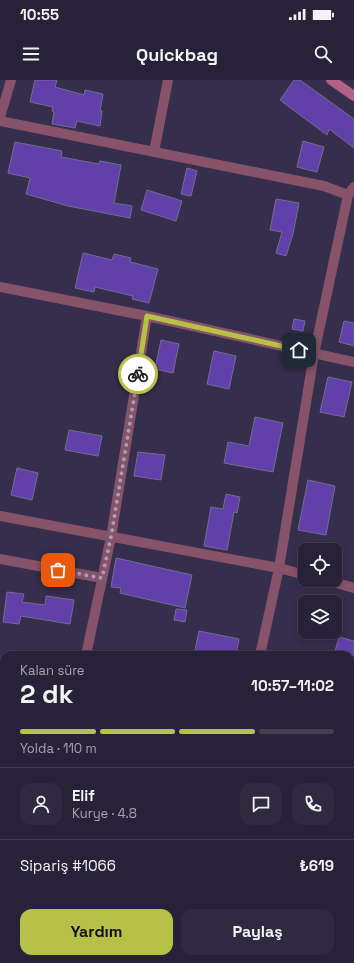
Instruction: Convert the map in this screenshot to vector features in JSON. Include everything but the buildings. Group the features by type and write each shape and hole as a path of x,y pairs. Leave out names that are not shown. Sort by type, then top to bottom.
{"main road":[{"path":"331,80 354,96"}],"street":[{"path":"0,117 11,80"},
{"path":"154,152 168,80"},
{"path":"0,121 324,186 348,195"},
{"path":"261,651 278,568 314,354 348,195 354,187"},
{"path":"0,287 147,316 354,362"},
{"path":"87,651 111,537 147,316"},
{"path":"0,516 278,568 298,573"},
{"path":"0,559 102,578"},
{"path":"342,585 354,588"}],"way so far":[{"path":"58,570 102,578 111,537 138,374"}],"route":[{"path":"138,374 147,316 299,350"}]}
